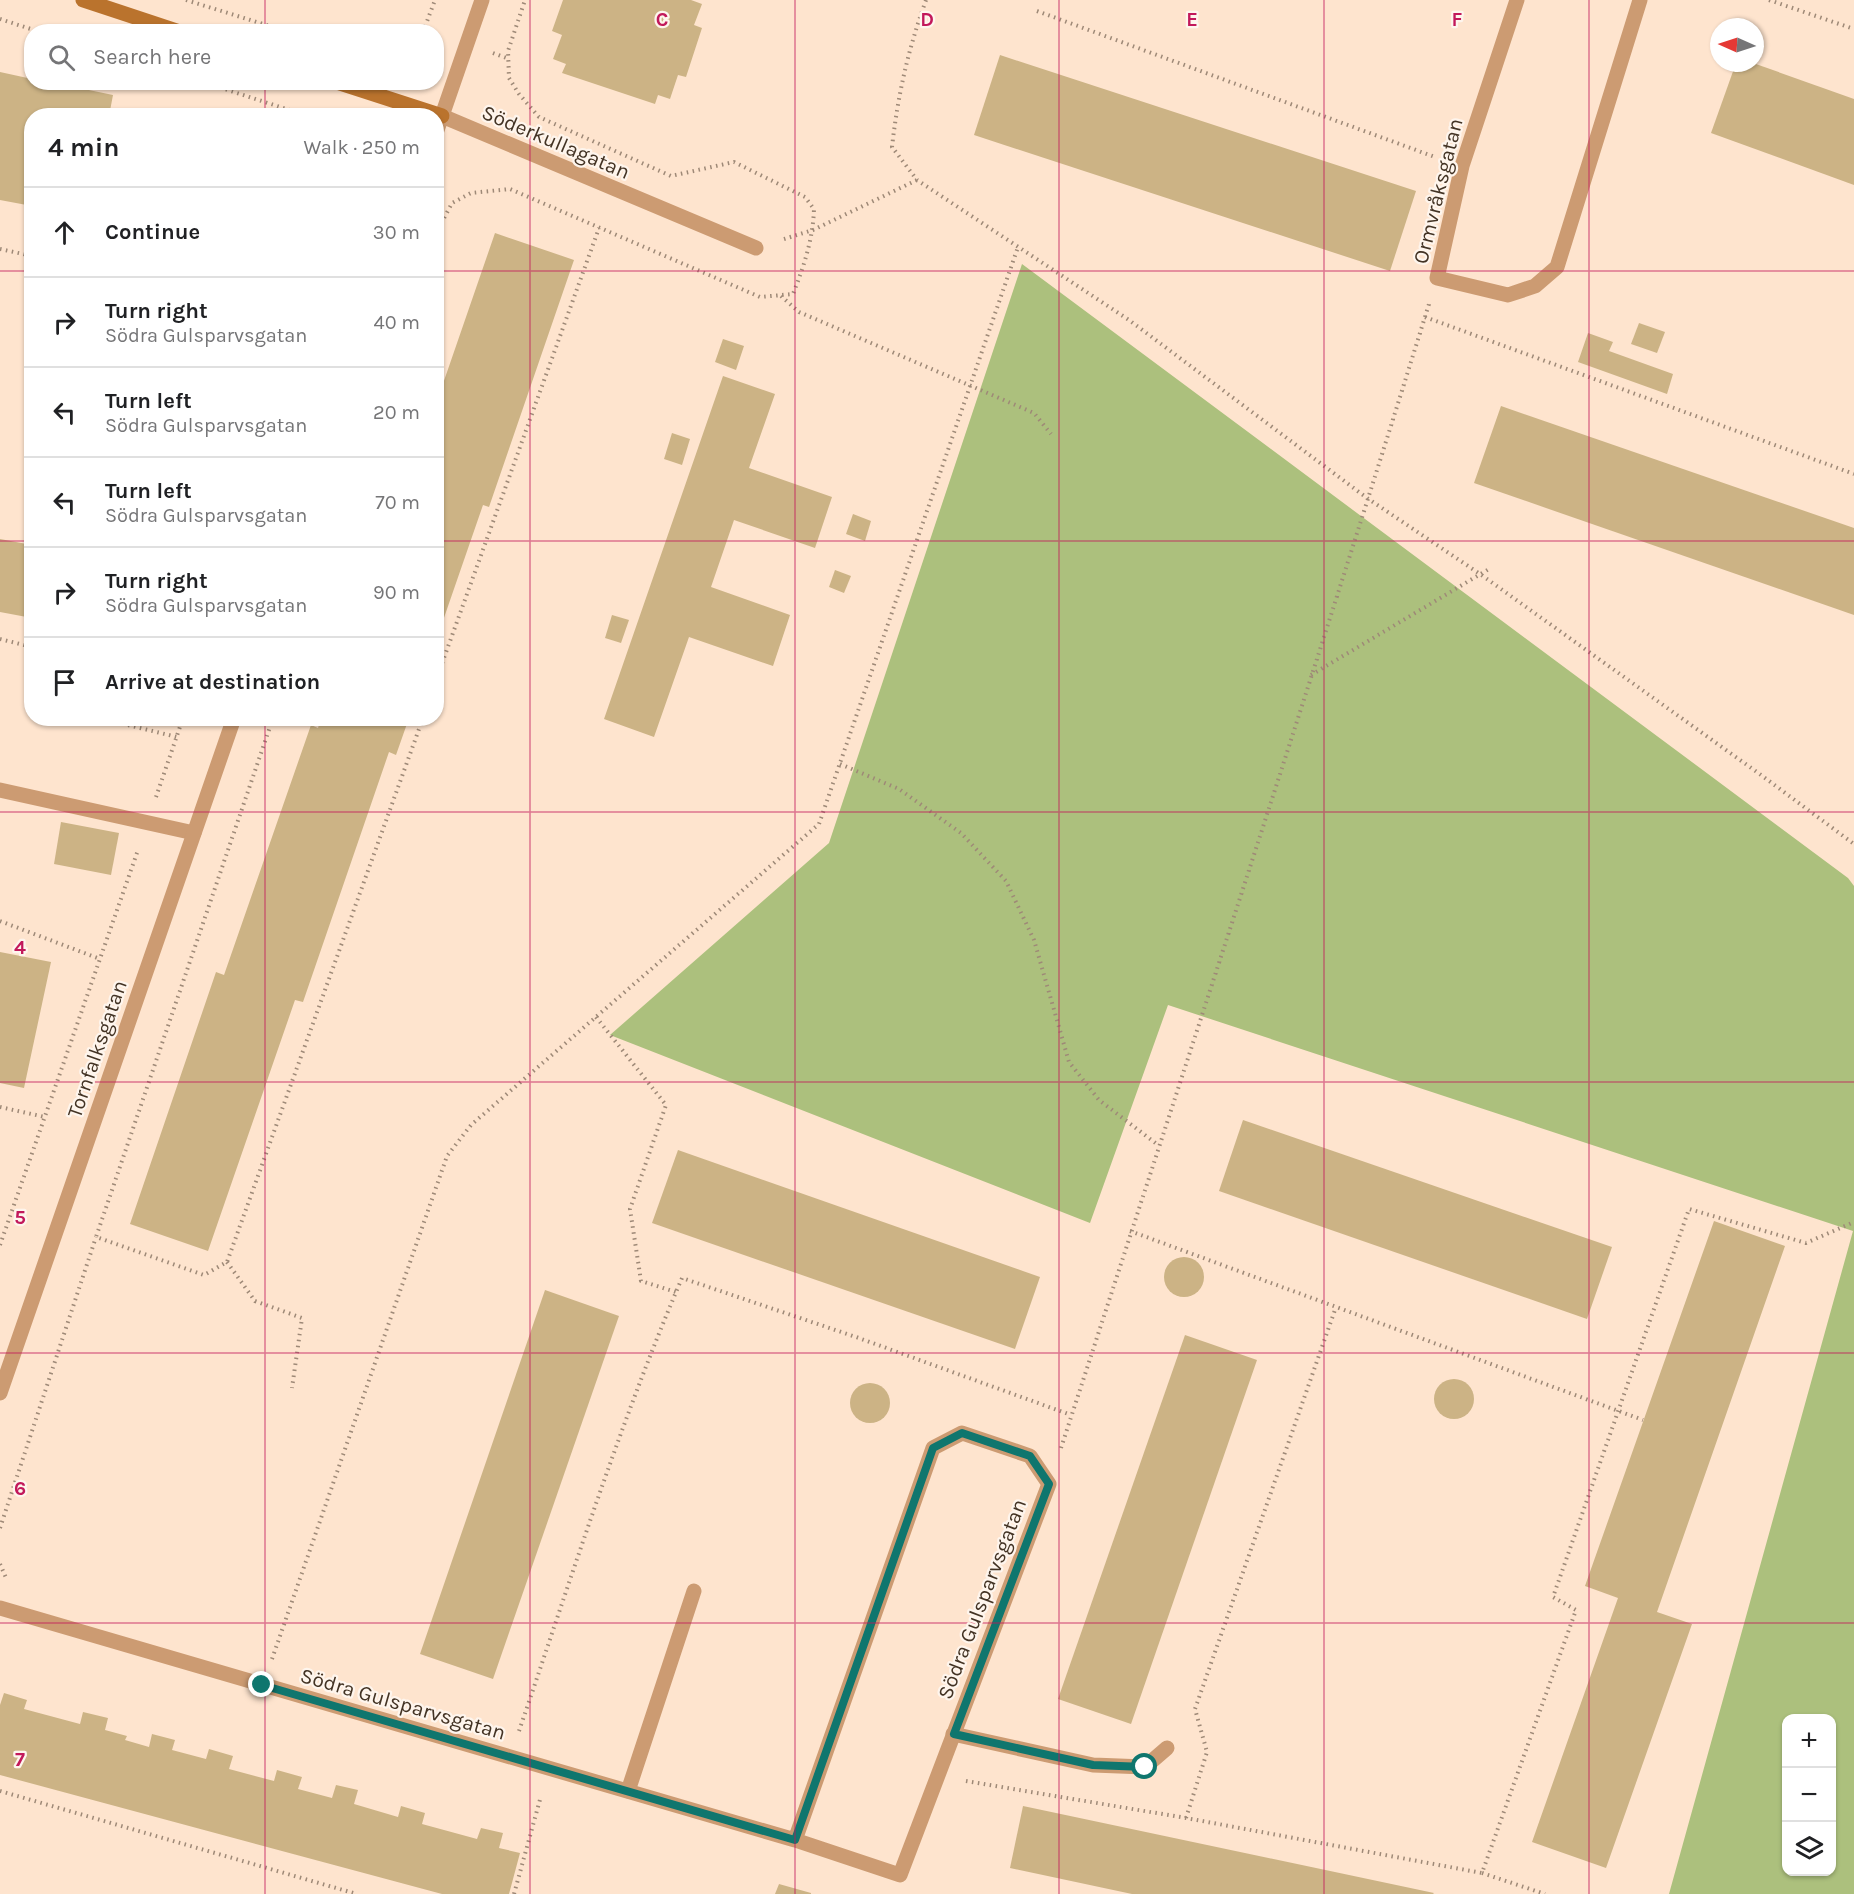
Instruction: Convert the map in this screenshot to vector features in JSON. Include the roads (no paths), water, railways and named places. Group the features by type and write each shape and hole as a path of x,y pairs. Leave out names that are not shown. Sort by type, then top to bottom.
{"street":[{"path":"83,0 156,24"},
{"path":"444,110 482,0"},
{"name":"Ormvråksgatan","path":"1517,0 1462,166 1437,278 1508,295 1535,286 1557,267 1640,0"},
{"name":"Söderkullagatan","path":"362,90 417,108"},
{"name":"Söderkullagatan","path":"444,117 756,248"},
{"name":"Tornfalksgatan","path":"0,1393 231,726"},
{"path":"0,790 194,833"},
{"name":"Södra Gulsparvsgatan","path":"0,1608 795,1840 900,1875 1049,1484 1030,1456 962,1433 933,1448 795,1840"},
{"path":"628,1791 694,1591"},
{"path":"954,1734 1093,1765 1145,1767 1167,1748"}]}
